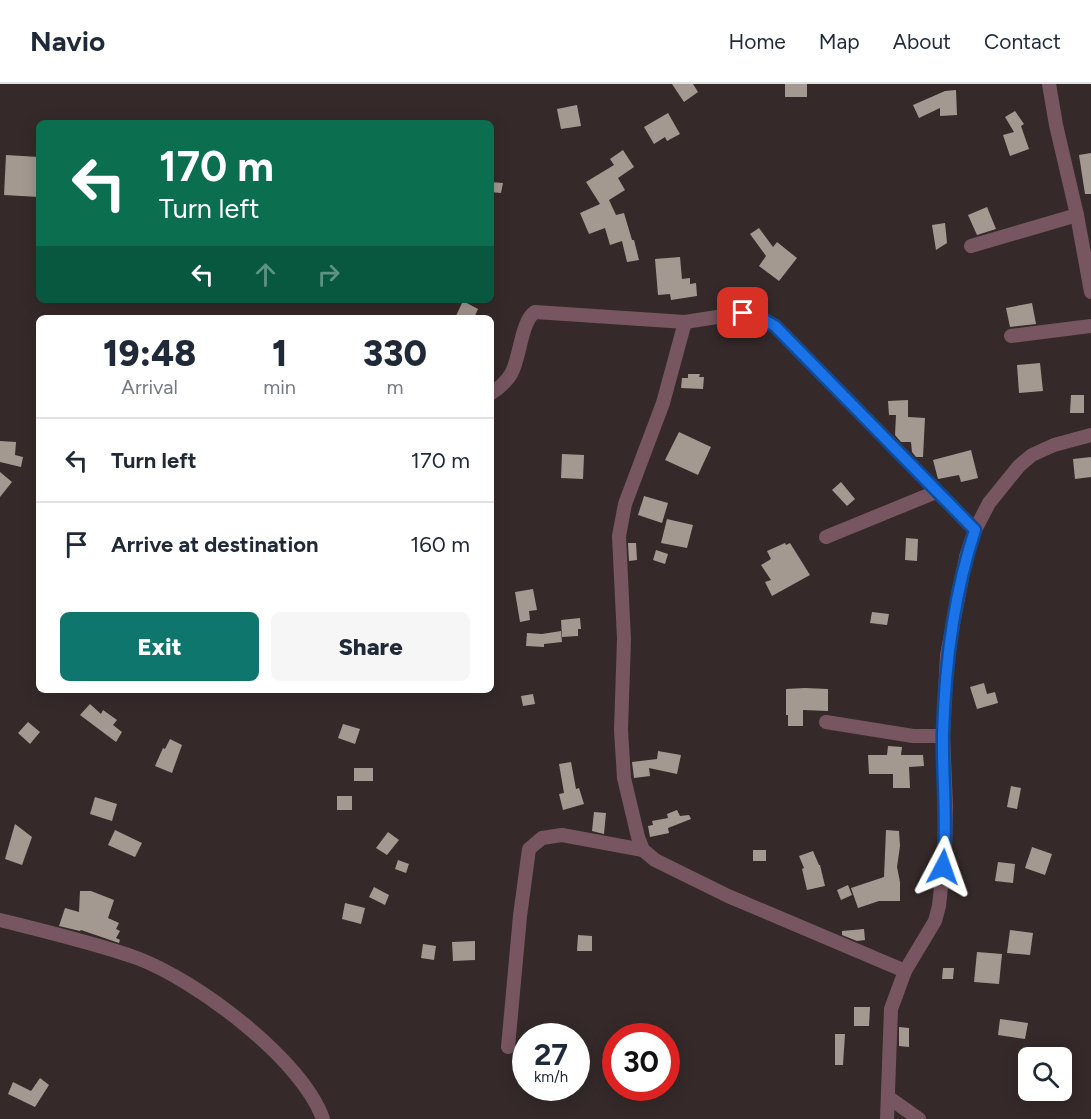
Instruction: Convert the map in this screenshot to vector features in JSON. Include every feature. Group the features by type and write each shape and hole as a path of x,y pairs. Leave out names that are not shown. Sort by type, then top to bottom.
{"street":[{"path":"1049,84 1091,292"},
{"path":"971,246 1077,215"},
{"path":"494,392 511,374 528,320 536,312 685,322 743,313 761,318 775,326 975,530"},
{"path":"685,322 663,403 625,504 619,536 624,639 621,730 624,778 632,818 644,850 655,860 728,896 905,971"},
{"path":"1011,336 1091,326"},
{"path":"887,1119 891,1009 905,971 935,921 939,906 945,838 943,736 947,655 966,556 975,530 989,503 1019,466 1032,455 1054,445 1091,435"},
{"path":"826,537 936,492"},
{"path":"826,722 913,736 943,736"},
{"path":"508,1047 520,916 530,849 543,838 562,835 644,850"},
{"path":"0,920 138,958 187,984 236,1017 276,1052 301,1080 319,1106 323,1119"},
{"path":"888,1097 919,1119"}],"building":[{"path":"672,84 693,84 698,92 684,102"},
{"path":"785,84 807,84 807,97 785,97"},
{"path":"956,90 957,115 940,116 940,108 919,118 913,105 945,91"},
{"path":"577,105 581,126 561,129 557,109"},
{"path":"1015,111 1024,124 1021,126 1029,149 1010,156 1003,135 1014,132 1005,117"},
{"path":"668,113 680,134 667,141 665,137 654,144 644,127"},
{"path":"623,150 634,167 618,178 625,190 609,200 616,215 624,213 632,240 634,240 639,260 627,262 622,241 610,245 605,228 589,234 580,213 600,204 586,182 614,165 610,159"},
{"path":"1091,153 1091,194 1085,194 1079,155"},
{"path":"6,155 36,157 36,197 4,195"},
{"path":"494,182 503,183 501,193 494,192"},
{"path":"987,207 996,229 977,235 968,215"},
{"path":"945,223 947,243 936,250 932,225"},
{"path":"759,228 773,247 777,242 797,258 779,281 759,266 766,256 750,234"},
{"path":"680,257 682,279 690,278 690,284 696,283 697,296 671,300 670,294 658,295 655,259"},
{"path":"462,303 478,309 475,315 456,315"},
{"path":"1032,303 1036,324 1010,327 1006,308"},
{"path":"1040,363 1043,391 1019,393 1017,365"},
{"path":"688,374 700,374 699,377 704,377 703,389 681,388 682,378 688,378"},
{"path":"1071,395 1084,395 1084,413 1070,413"},
{"path":"908,400 908,417 925,418 923,457 916,457 912,452 911,442 901,442 895,435 896,415 889,415 888,401"},
{"path":"679,432 711,447 698,475 665,460"},
{"path":"0,441 16,442 15,455 23,457 21,467 0,462"},
{"path":"971,450 978,478 961,482 959,475 938,479 933,460"},
{"path":"562,454 584,455 583,479 561,478"},
{"path":"1091,457 1091,477 1075,479 1073,459"},
{"path":"0,472 12,482 0,497"},
{"path":"841,482 855,499 847,506 832,490"},
{"path":"644,496 668,503 662,523 638,515"},
{"path":"667,519 693,525 687,548 661,543"},
{"path":"906,538 918,539 917,561 905,560"},
{"path":"628,543 636,543 637,560 629,561"},
{"path":"785,543 786,545 790,543 810,575 772,596 765,582 771,580 761,565 771,559 767,551"},
{"path":"656,550 668,554 665,564 653,560"},
{"path":"533,589 537,610 529,611 530,620 520,622 515,592"},
{"path":"872,612 889,614 887,625 870,623"},
{"path":"580,618 581,629 578,629 578,636 562,637 561,620"},
{"path":"561,631 562,642 544,644 544,647 526,646 527,633 542,634"},
{"path":"984,683 987,694 995,692 998,703 977,709 970,687"},
{"path":"786,689 828,689 828,711 803,710 803,726 788,726"},
{"path":"533,694 535,704 523,706 521,696"},
{"path":"90,704 101,714 103,710 117,720 113,725 122,732 116,742 80,715"},
{"path":"28,722 40,732 30,744 18,733"},
{"path":"343,724 360,729 355,744 338,738"},
{"path":"170,739 182,745 172,773 155,766"},
{"path":"888,746 902,747 901,755 923,755 924,766 909,767 910,788 893,788 893,774 869,774 868,755 887,755"},
{"path":"658,751 681,755 677,774 649,768 650,776 634,778 632,762 657,759"},
{"path":"571,762 576,789 579,788 584,804 563,810 559,794 564,793 559,764"},
{"path":"354,768 373,768 373,781 354,781"},
{"path":"1011,786 1021,788 1017,809 1007,807"},
{"path":"337,796 352,796 352,810 337,810"},
{"path":"95,797 117,804 112,821 90,814"},
{"path":"677,810 680,816 689,815 691,819 668,828 669,833 650,837 648,826 653,825 652,821 668,818 667,814"},
{"path":"594,812 606,813 604,834 592,831"},
{"path":"15,824 32,837 22,865 5,859"},
{"path":"115,830 142,843 135,857 108,845"},
{"path":"886,830 899,831 900,846 897,867 900,901 879,901 858,908 851,888 884,877"},
{"path":"388,832 399,840 387,855 376,848"},
{"path":"1032,847 1052,854 1045,875 1025,868"},
{"path":"753,850 766,850 766,861 753,861"},
{"path":"813,851 820,865 825,886 807,890 802,869 804,868 799,856"},
{"path":"398,860 409,864 406,873 395,869"},
{"path":"998,862 1015,864 1013,883 995,881"},
{"path":"848,885 852,895 841,900 837,890"},
{"path":"374,887 389,895 385,905 369,897"},
{"path":"80,891 91,891 114,900 108,918 119,923 116,929 120,931 116,938 120,940 119,943 81,930 59,926 65,908 79,912"},
{"path":"345,903 365,908 361,924 342,919"},
{"path":"864,929 865,940 857,941 842,935 842,931"},
{"path":"1010,930 1033,933 1030,955 1007,953"},
{"path":"578,935 592,936 592,951 577,951"},
{"path":"475,941 475,960 453,961 452,942"},
{"path":"423,944 436,946 434,960 421,958"},
{"path":"977,952 1002,954 999,984 974,982"},
{"path":"943,968 954,968 953,979 942,979"},
{"path":"854,1007 870,1007 869,1026 854,1026"},
{"path":"1000,1019 1028,1023 1025,1039 998,1035"},
{"path":"899,1027 909,1028 909,1047 899,1046"},
{"path":"835,1034 845,1034 843,1065 835,1065"},
{"path":"40,1078 49,1085 35,1107 8,1094 13,1082 31,1091"}],"route":[{"path":"743,313 761,318 775,326 975,530 966,556 947,655 943,736 946,806 943,867"}]}
